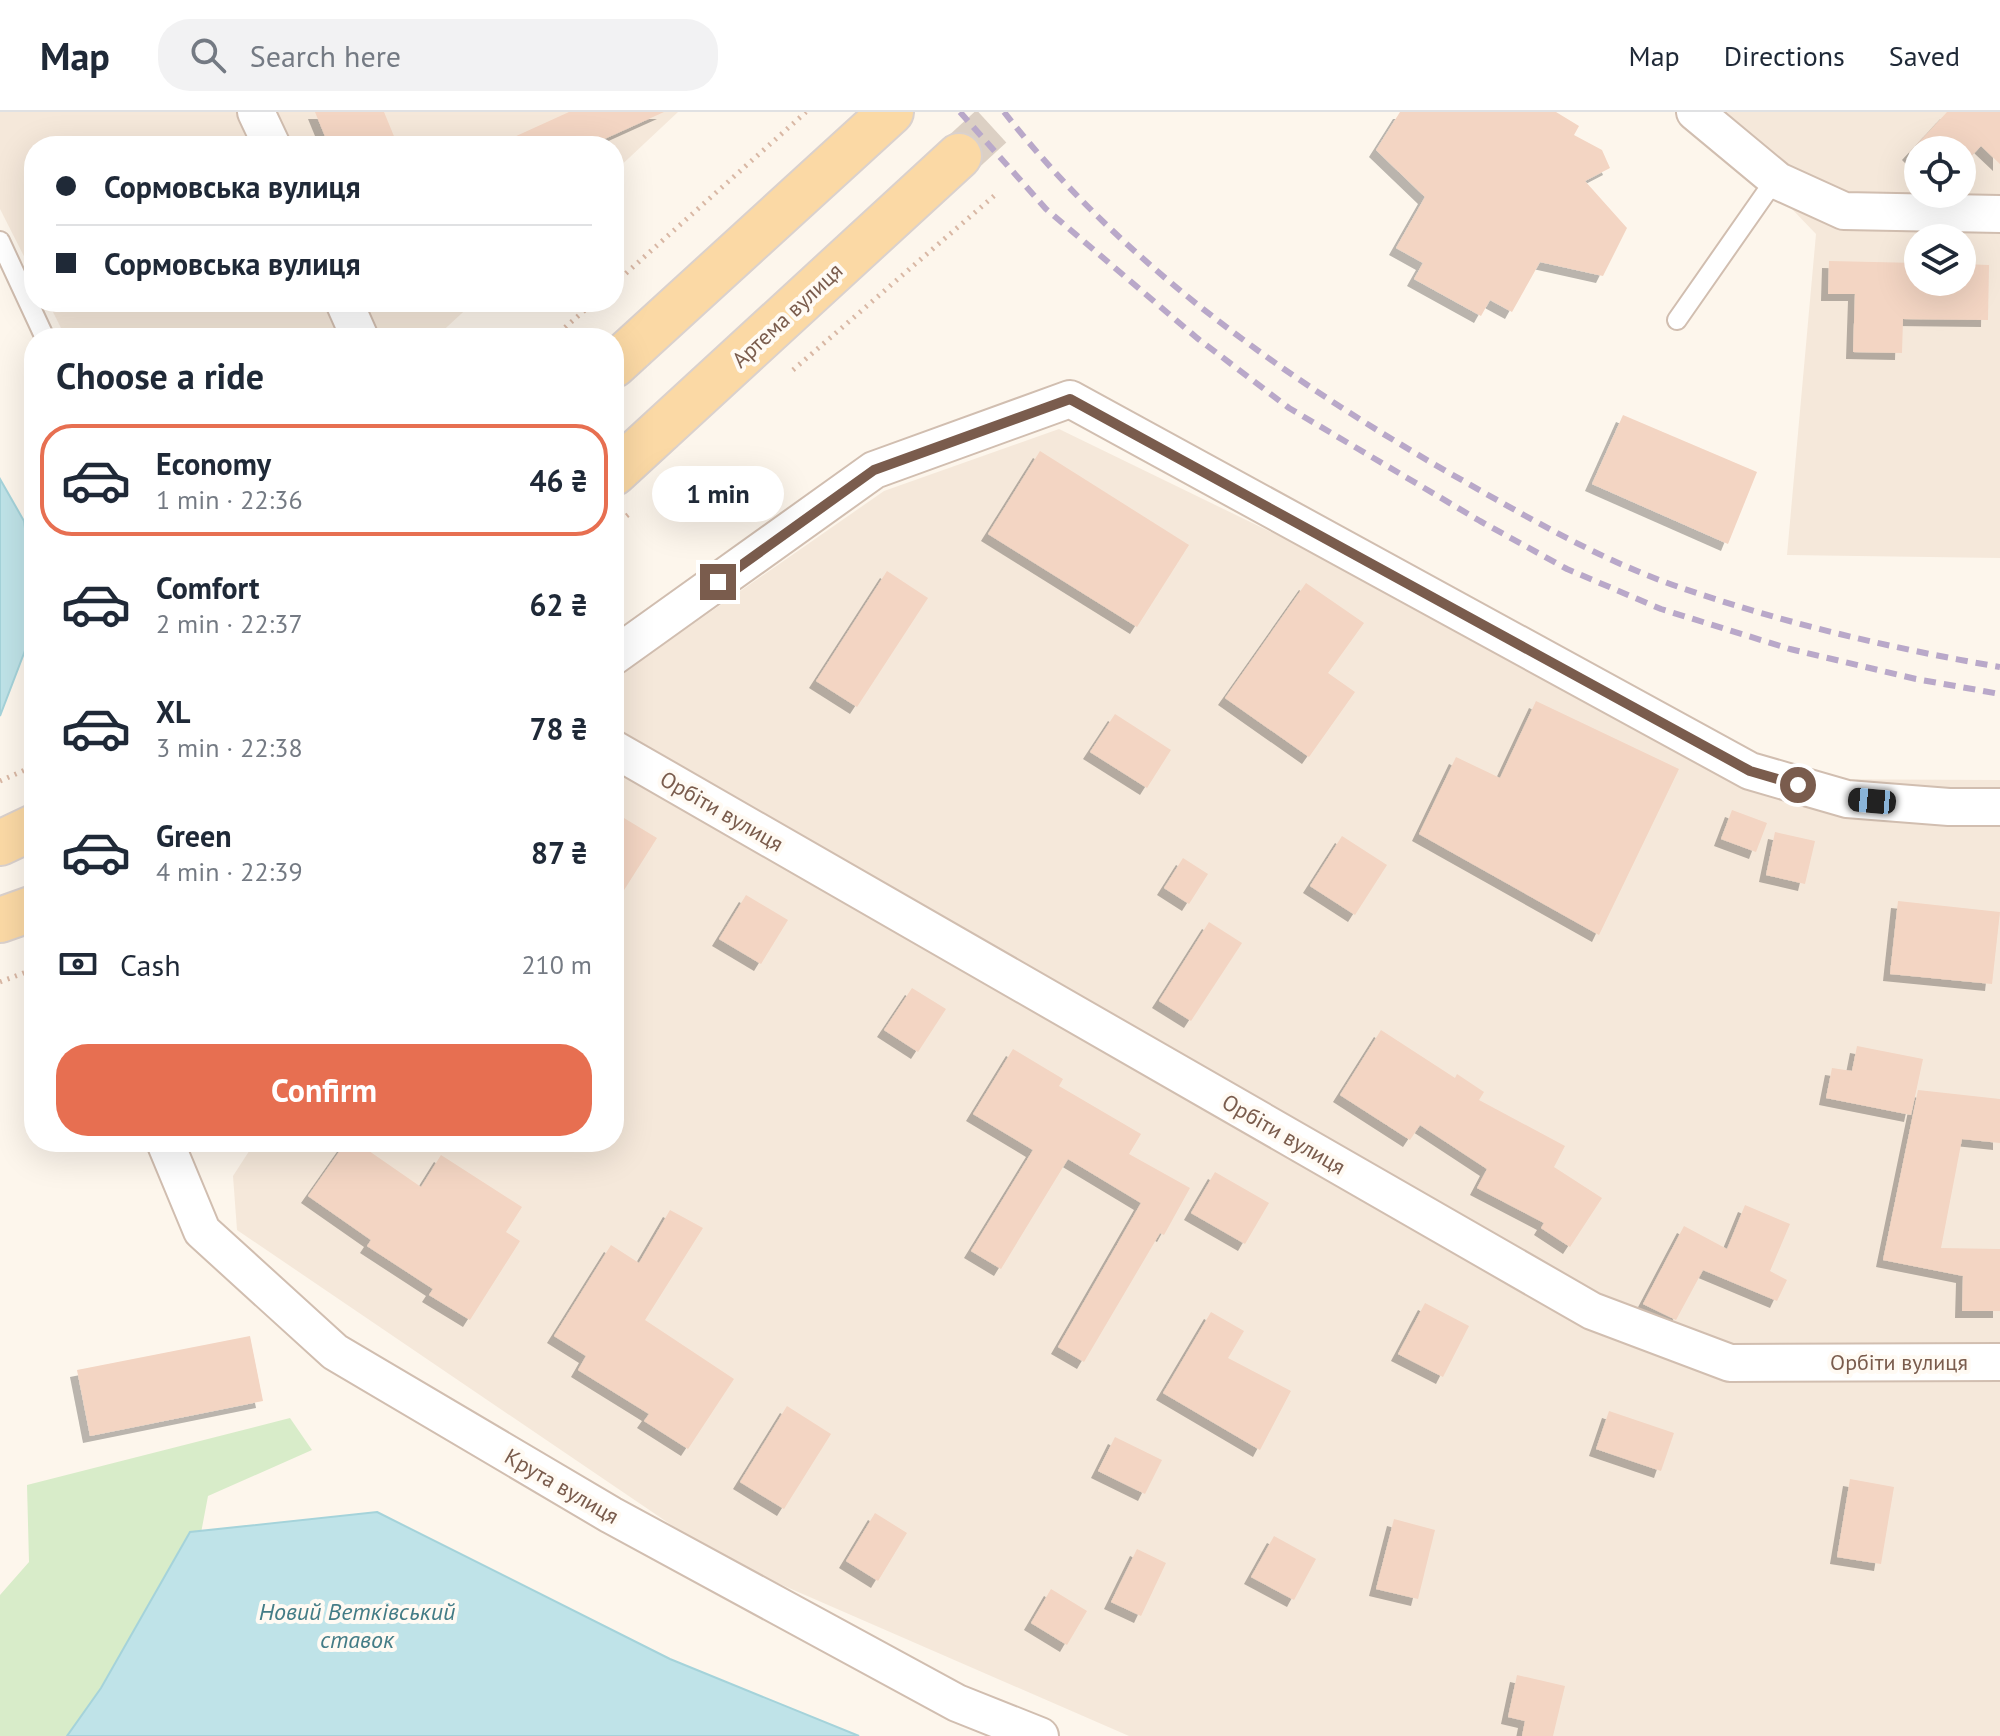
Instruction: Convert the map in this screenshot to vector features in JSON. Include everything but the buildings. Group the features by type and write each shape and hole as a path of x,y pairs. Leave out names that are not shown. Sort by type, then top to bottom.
{"main road":[{"path":"624,356 891,112"},
{"name":"Артема вулиця","path":"626,490 959,156"},
{"path":"0,843 24,832"},
{"path":"0,920 24,912"}],"street":[{"path":"256,112 267,136"},
{"path":"1695,112 1778,181 1844,211 2000,214"},
{"path":"624,649 874,470 1070,399 1750,771 1847,799 1949,807 2000,807"},
{"name":"Орбіти вулиця","path":"624,755 1592,1311 1730,1363 2000,1362"},
{"name":"Крута вулиця","path":"169,1152 202,1231 335,1352 611,1515 957,1703 1040,1736"},
{"path":"957,1703 999,1736"}],"lane":[{"path":"1677,320 1765,194 1778,181"},
{"path":"0,241 24,293"}],"path":[{"path":"624,275 806,112"},
{"path":"792,371 995,195"},
{"path":"564,328 583,312"},
{"path":"0,781 24,770"},
{"path":"0,982 24,973"}],"shaded area":[{"path":"0,112 678,112 624,163 624,136 24,136 24,256 0,209"},
{"path":"1699,112 2000,112 2000,558 1787,555 1816,234"},
{"path":"53,312 463,312 446,328 61,328"},
{"path":"1059,429 1779,779 2000,780 2000,1736 1129,1736 720,1558 237,1230 233,1176 249,1152 624,1152 624,672 884,491"}],"green space":[{"path":"290,1418 312,1450 208,1496 191,1586 91,1736 0,1736 0,1595 29,1562 27,1485"}],"water":[{"path":"0,479 24,521 24,653 0,716"},
{"name":"Новий Ветківський ставок","path":"377,1512 670,1659 859,1736 67,1736 101,1688 190,1532"}],"tunnel":[{"path":"959,156 1007,112"}],"railway":[{"path":"960,112 1046,209 1197,338 1289,408 1480,521 1567,569 1661,609 1790,649 1916,679 2000,694"},
{"path":"1004,112 1052,169 1104,223 1217,320 1339,406 1517,511 1619,563 1673,585 1753,611 1835,633 2000,667"}],"route":[{"path":"718,582 874,470 1070,399 1750,771 1798,785"}]}
